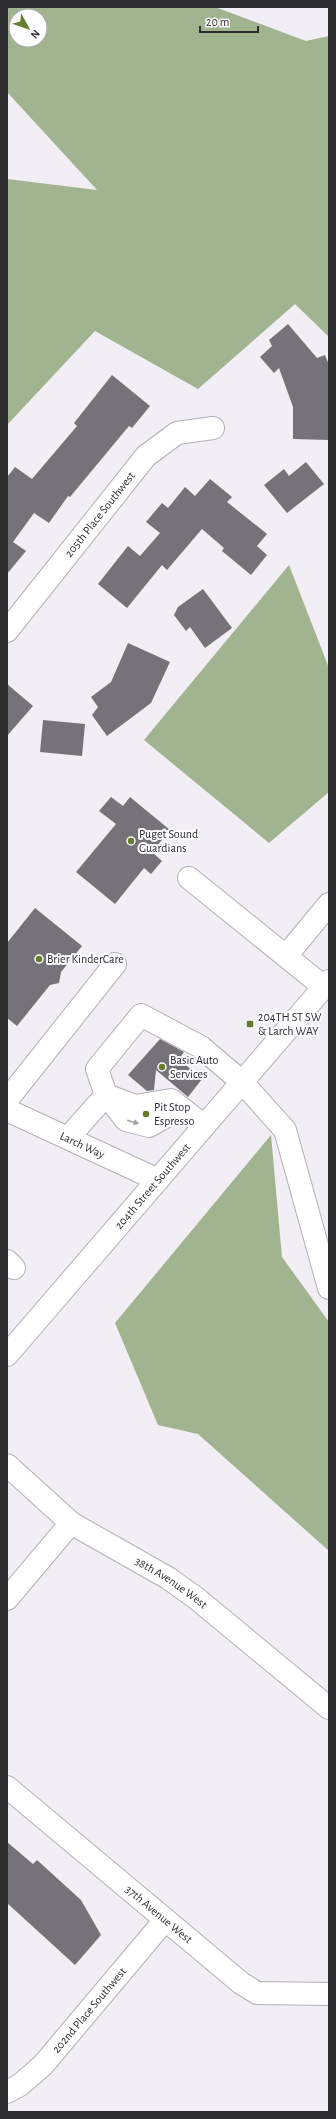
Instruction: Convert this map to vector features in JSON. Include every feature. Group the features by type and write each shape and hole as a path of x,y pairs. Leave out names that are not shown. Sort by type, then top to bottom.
{"street":[{"name":"205th Place Southwest","path":"7,631 146,456 178,433 213,428"},
{"path":"189,878 286,956 327,984"},
{"path":"286,956 329,904"},
{"path":"7,1100 115,964"},
{"name":"204th Street Southwest","path":"7,1355 327,984"},
{"path":"106,1095 97,1069 141,1015 201,1047 242,1082 285,1130 329,1288"},
{"path":"106,1095 135,1106 176,1104 204,1126"},
{"path":"68,1138 106,1095"},
{"name":"Larch Way","path":"7,1110 158,1180"},
{"name":"38th Avenue West","path":"7,1466 70,1523 168,1578 191,1594 329,1708"},
{"path":"7,1599 70,1523"},
{"name":"37th Avenue West","path":"7,1786 241,1983 257,1993 329,1994"},
{"name":"202nd Place Southwest","path":"7,2092 20,2085 43,2065 165,1920"}],"green space":[{"path":"7,7 215,7 306,41 329,36 329,337 295,304 198,389 95,331 7,425 7,179 97,190 7,92"},
{"path":"289,565 329,668 329,792 269,843 144,740"},
{"path":"271,1135 282,1257 329,1322 329,1551 198,1434 158,1425 115,1323"}],"building":[{"path":"288,324 317,358 325,355 329,365 329,440 293,439 293,407 279,368 274,373 260,357 272,346 269,340"},
{"path":"112,375 150,406 132,428 129,426 70,497 68,496 49,523 34,513 13,542 26,551 7,574 7,477 15,467 32,479 77,426 74,423"},
{"path":"306,462 324,484 287,513 264,485 284,469 289,476"},
{"path":"210,479 232,497 227,502 267,534 257,546 267,555 251,575 222,551 224,548 202,529 167,570 162,565 127,608 98,584 128,546 140,556 160,533 146,522 162,503 168,508 185,487 195,496"},
{"path":"203,589 232,628 205,648 190,627 186,631 174,615 178,607"},
{"path":"128,643 170,662 151,703 107,736 92,715 98,707 91,697 111,682"},
{"path":"7,684 33,706 7,736"},
{"path":"43,720 85,724 82,756 40,752"},
{"name":"Puget Sound Guardians","path":"111,797 123,806 130,797 170,830 152,852 162,861 151,874 144,868 115,904 76,872 116,824 99,811"},
{"name":"Brier KinderCare","path":"35,908 82,946 61,972 59,983 50,985 17,1026 7,1018 7,943"},
{"name":"Basic Auto Services","path":"160,1039 184,1052 179,1059 202,1079 188,1097 156,1070 154,1090 147,1091 128,1075"},
{"path":"7,1842 33,1864 37,1860 81,1900 101,1935 75,1965 7,1903"}],"place":[{"name":"Puget Sound Guardians","path":"131,841"},
{"name":"Brier KinderCare","path":"39,959"},
{"name":"204TH ST SW & Larch WAY","path":"250,1024"},
{"name":"Basic Auto Services","path":"162,1067"},
{"name":"Pit Stop Espresso","path":"146,1114"}]}
